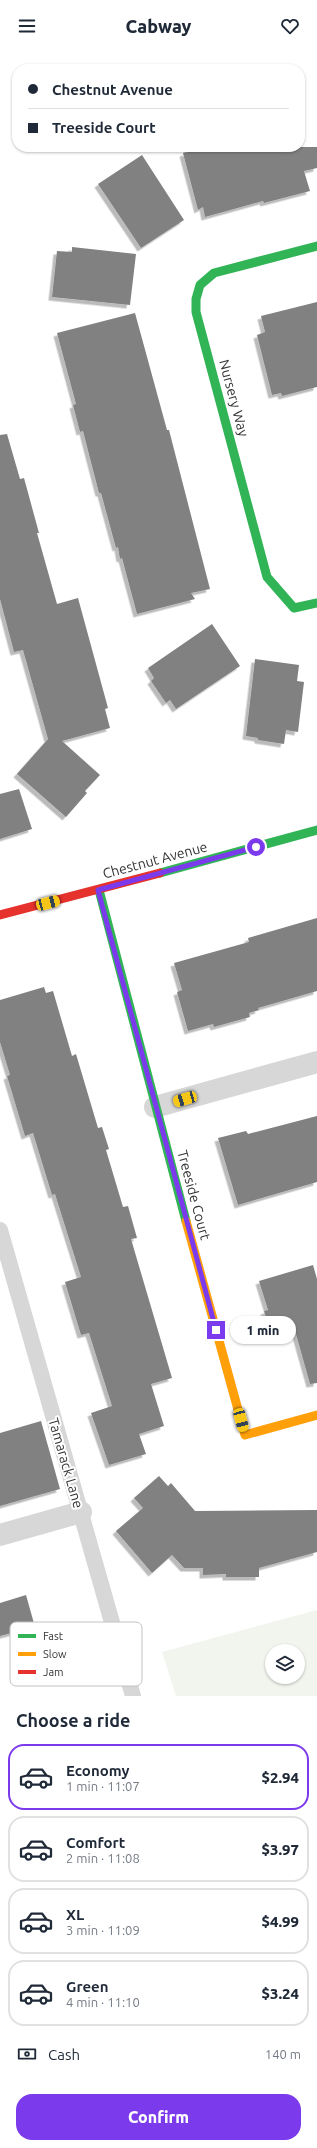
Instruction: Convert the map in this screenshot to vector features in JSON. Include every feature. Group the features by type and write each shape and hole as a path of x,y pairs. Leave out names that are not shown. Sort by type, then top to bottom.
{"street":[{"name":"Nursery Way","path":"317,246 214,273 200,284 196,299 196,312 267,577 294,608 317,603"},
{"name":"Chestnut Avenue","path":"0,915 98,890 317,830"},
{"name":"Treeside Court","path":"98,890 155,1107 245,1435 317,1414"},
{"path":"155,1107 317,1062"},
{"path":"0,1535 80,1512"}],"lane":[{"name":"Tamarack Lane","path":"0,1230 112,1622"},
{"name":"Tamarack Lane","path":"130,1686 133,1696"}],"shaded area":[{"path":"317,1610 317,1696 176,1696 162,1652"}],"building":[{"path":"305,147 317,147 317,168 304,171 310,191 264,203 263,201 205,217 203,207 198,210 183,153 305,152"},
{"path":"142,155 184,220 141,248 98,184"},
{"path":"72,247 136,254 130,305 52,297 57,251 72,252"},
{"path":"317,302 317,387 282,396 281,393 272,395 257,335 265,332 261,316"},
{"path":"135,313 167,430 169,430 210,589 191,593 195,599 137,614 122,558 120,559 118,547 116,548 101,493 99,493 83,431 80,432 73,405 76,404 57,333"},
{"path":"7,434 20,479 24,478 39,533 37,533 57,604 78,598 108,708 105,709 110,728 62,741 100,775 85,791 87,793 66,817 17,774 48,739 23,650 14,652 0,599 0,435"},
{"path":"212,624 240,666 176,709 170,700 166,703 151,681 154,678 148,668"},
{"path":"255,659 299,665 297,681 304,682 298,732 286,730 284,744 258,740 258,738 246,736"},
{"path":"19,789 32,829 0,839 0,794"},
{"path":"317,918 317,991 258,1008 259,1010 249,1013 250,1017 214,1027 213,1024 188,1031 177,992 182,990 174,963 249,942 248,938"},
{"path":"44,987 46,993 53,991 72,1056 76,1054 98,1128 102,1127 109,1149 106,1150 123,1207 128,1206 137,1238 131,1239 172,1378 151,1384 164,1426 139,1434 146,1454 109,1465 91,1413 112,1406 89,1333 81,1335 65,1282 81,1277 55,1194 52,1195 33,1133 25,1136 7,1076 10,1075 0,1042 0,1000"},
{"path":"317,1116 317,1182 238,1205 218,1138 246,1131 248,1134"},
{"path":"313,1265 317,1279 317,1383 310,1384 294,1327 271,1334 264,1311 268,1310 259,1281"},
{"path":"41,1421 60,1489 0,1506 0,1433"},
{"path":"159,1476 168,1486 171,1483 195,1511 317,1510 317,1552 259,1568 259,1577 226,1577 226,1574 203,1575 203,1568 184,1568 172,1555 152,1573 116,1531 143,1508 134,1498"},
{"path":"26,1595 34,1622 10,1622 10,1633 0,1636 0,1603"}],"traffic: fast":[{"path":"317,246 214,273 200,285 196,299 196,312 267,577 294,608 317,603"},
{"path":"160,873 317,830"},
{"path":"99,890 186,1221"}],"traffic: slow":[{"path":"186,1221 245,1435 317,1415"}],"traffic: jam":[{"path":"0,915 160,873"}],"route":[{"path":"216,1330 98,890 256,847"}]}
